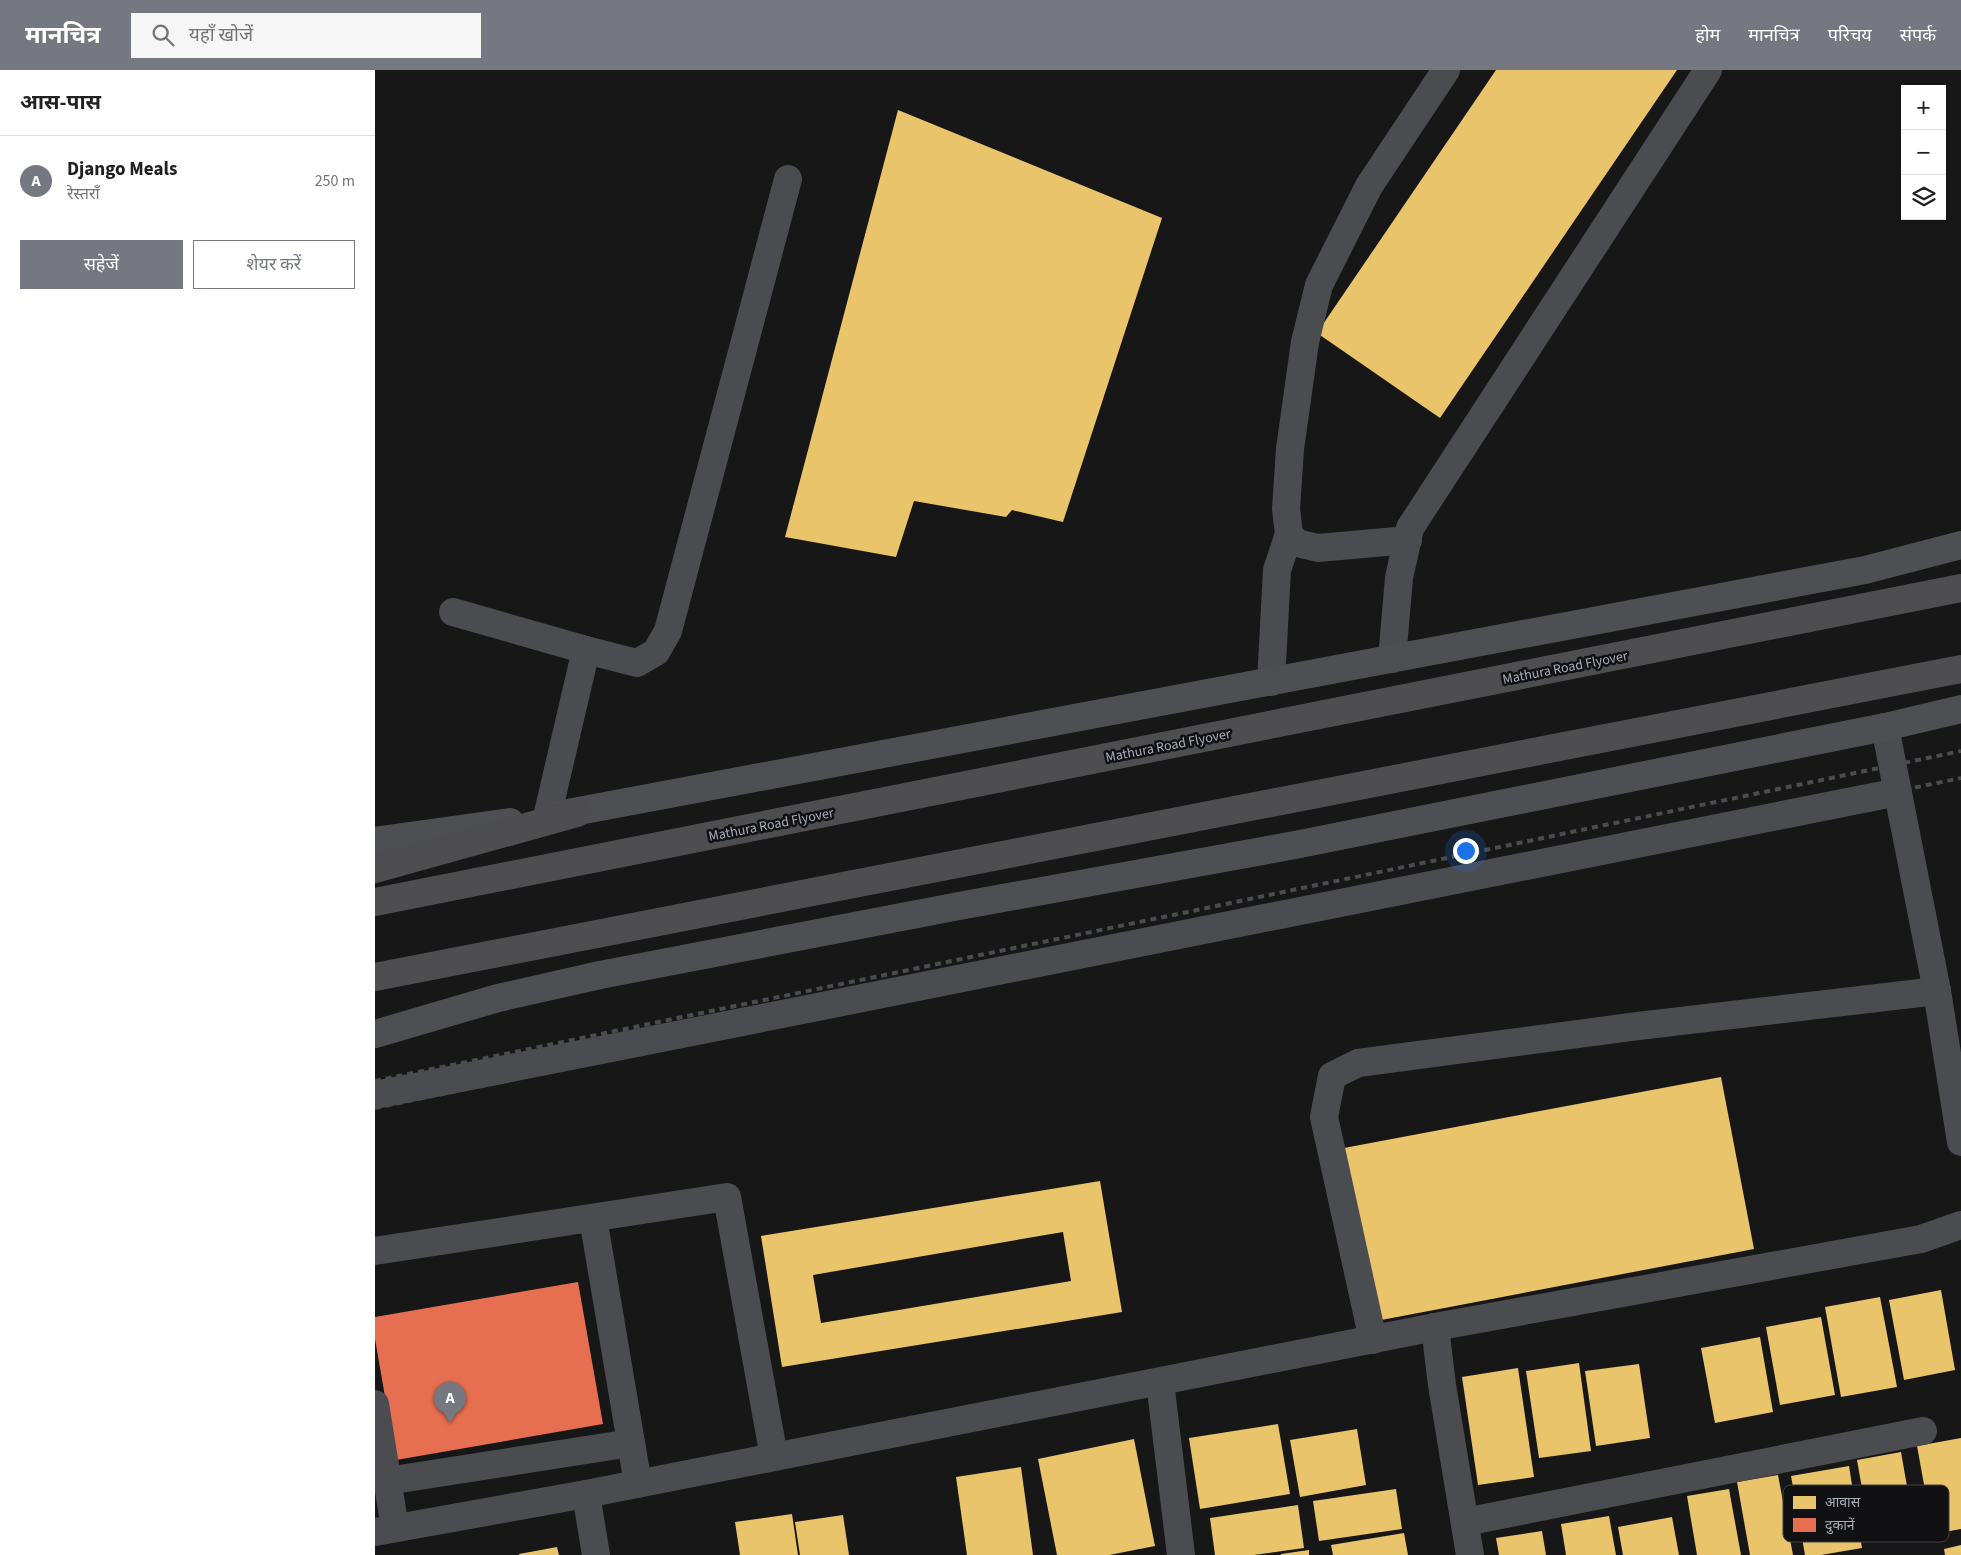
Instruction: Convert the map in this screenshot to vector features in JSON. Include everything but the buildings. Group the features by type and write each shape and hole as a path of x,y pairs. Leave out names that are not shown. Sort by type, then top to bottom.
{"highway":[{"name":"Mathura Road Flyover","path":"375,902 1961,588"},
{"path":"375,977 1961,668"},
{"path":"375,869 577,813"}],"main road":[{"path":"375,842 577,813 1865,570 1961,545"},
{"path":"375,1034 498,998 600,975 959,906 1295,846 1885,727 1961,709"}],"street":[{"path":"1271,682 1277,570 1289,534 1286,509 1290,449 1305,342 1319,285 1369,186 1446,70"},
{"path":"1392,659 1399,578 1410,528 1708,70"},
{"path":"453,612 637,663 656,652 668,631 788,179"},
{"path":"1289,534 1297,543 1318,548 1407,540"},
{"path":"547,817 586,650"},
{"path":"1885,727 1937,991 1961,1142"},
{"path":"375,1095 1898,792"},
{"path":"1373,1340 1324,1117 1331,1076 1358,1063 1638,1026 1937,991"},
{"path":"375,1251 727,1197 774,1458"},
{"path":"593,1218 638,1484"},
{"path":"375,1404 387,1481 385,1530 774,1458 1435,1327 1921,1239 1961,1225"},
{"path":"1435,1327 1442,1385 1470,1555"},
{"path":"1160,1382 1181,1555"},
{"path":"1465,1522 1923,1431"},
{"path":"387,1481 631,1443"},
{"path":"586,1494 596,1555"}],"railway":[{"path":"375,1081 1961,751"},
{"path":"375,1108 1961,778"}],"place":[{"name":"Django Meals","path":"450,1423"}]}
